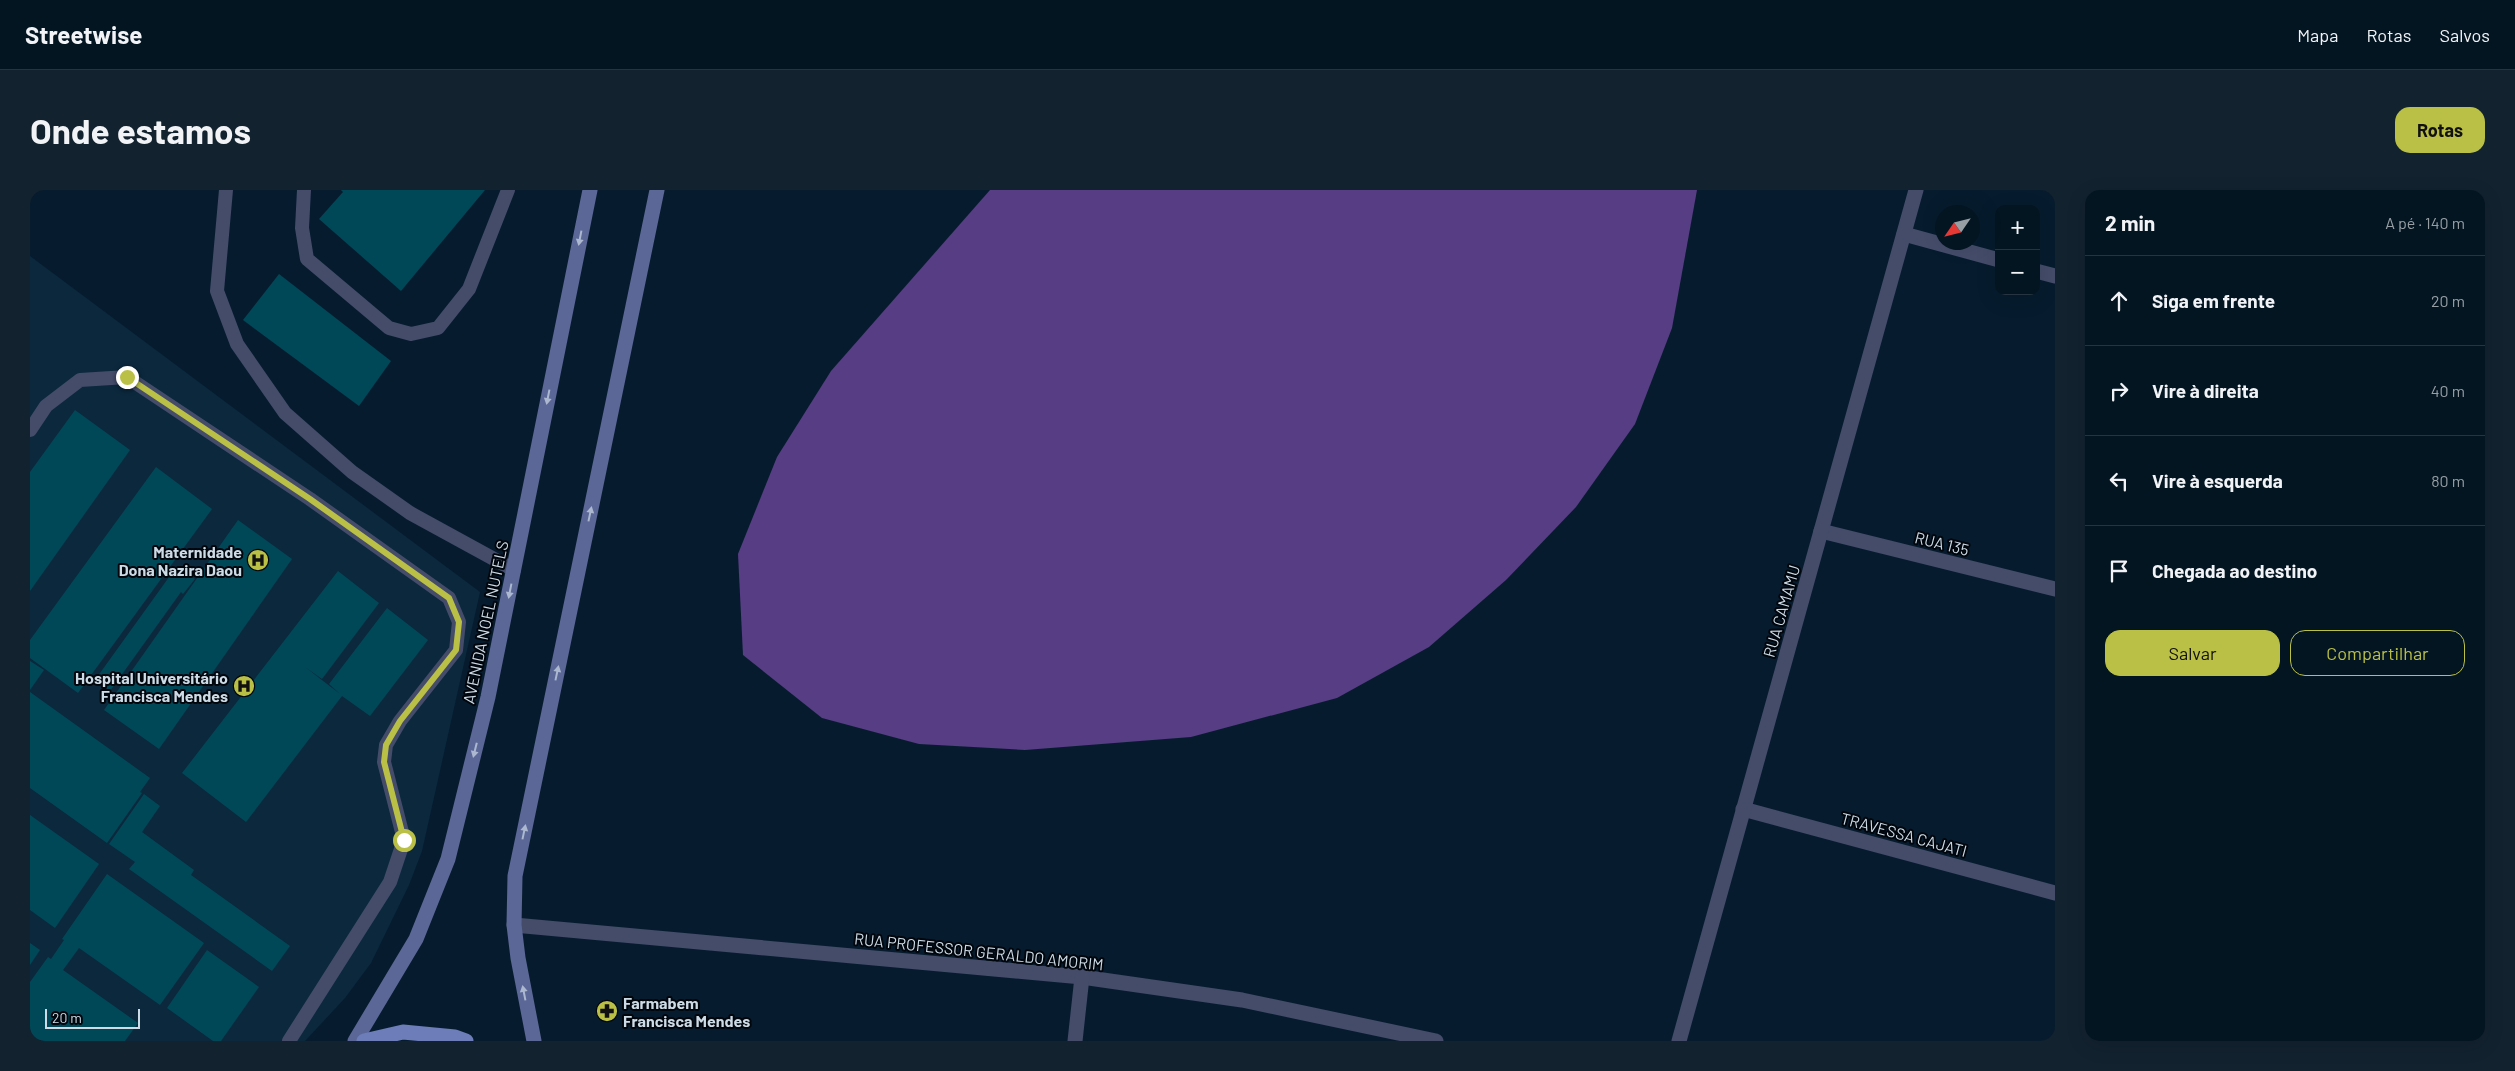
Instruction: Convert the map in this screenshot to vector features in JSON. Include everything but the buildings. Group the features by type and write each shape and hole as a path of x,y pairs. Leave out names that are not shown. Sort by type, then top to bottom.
{"main road":[{"path":"364,1041 403,1032 455,1036 466,1041"}],"street":[{"name":"AVENIDA NOEL NUTELS","path":"355,1041 416,939 448,859 488,697 590,190"},
{"path":"534,1041 518,958 514,925 515,876 657,190"},
{"name":"RUA CAMAMU","path":"1679,1041 1916,190"},
{"path":"1904,234 1995,259"},
{"path":"2040,271 2055,276"},
{"name":"RUA 135","path":"1821,531 2055,589"},
{"name":"TRAVESSA CAJATI","path":"1744,809 2055,893"},
{"name":"RUA PROFESSOR GERALDO AMORIM","path":"514,925 1082,977 1242,1000 1436,1041"},
{"path":"1075,1041 1082,977"}],"lane":[{"path":"226,190 217,291 237,344 285,412 352,472 410,513 514,570"},
{"path":"304,190 302,228 307,259 389,328 411,334 438,328 469,289 508,190"},
{"path":"30,430 46,406 80,380 127,377 310,499 449,598 459,622 456,650 400,721 386,745 384,762 404,840 390,882 288,1041"}],"shaded area":[{"path":"990,190 1697,190 1672,328 1635,424 1576,507 1506,580 1429,647 1337,698 1191,737 1025,750 919,744 822,718 743,655 738,554 777,457 831,371"},
{"name":"Hospital Universitário Francisca Mendes","path":"30,256 480,592 422,851 409,885 371,963 345,998 305,1041 30,1041"}],"place":[{"name":"Maternidade Dona Nazira Daou","path":"258,560"},
{"name":"Hospital Universitário Francisca Mendes","path":"244,686"},
{"name":"Farmabem Francisca Mendes","path":"607,1011"}],"route":[{"path":"127,377 310,499 449,598 459,622 456,650 400,721 386,745 384,762 404,840"}]}
